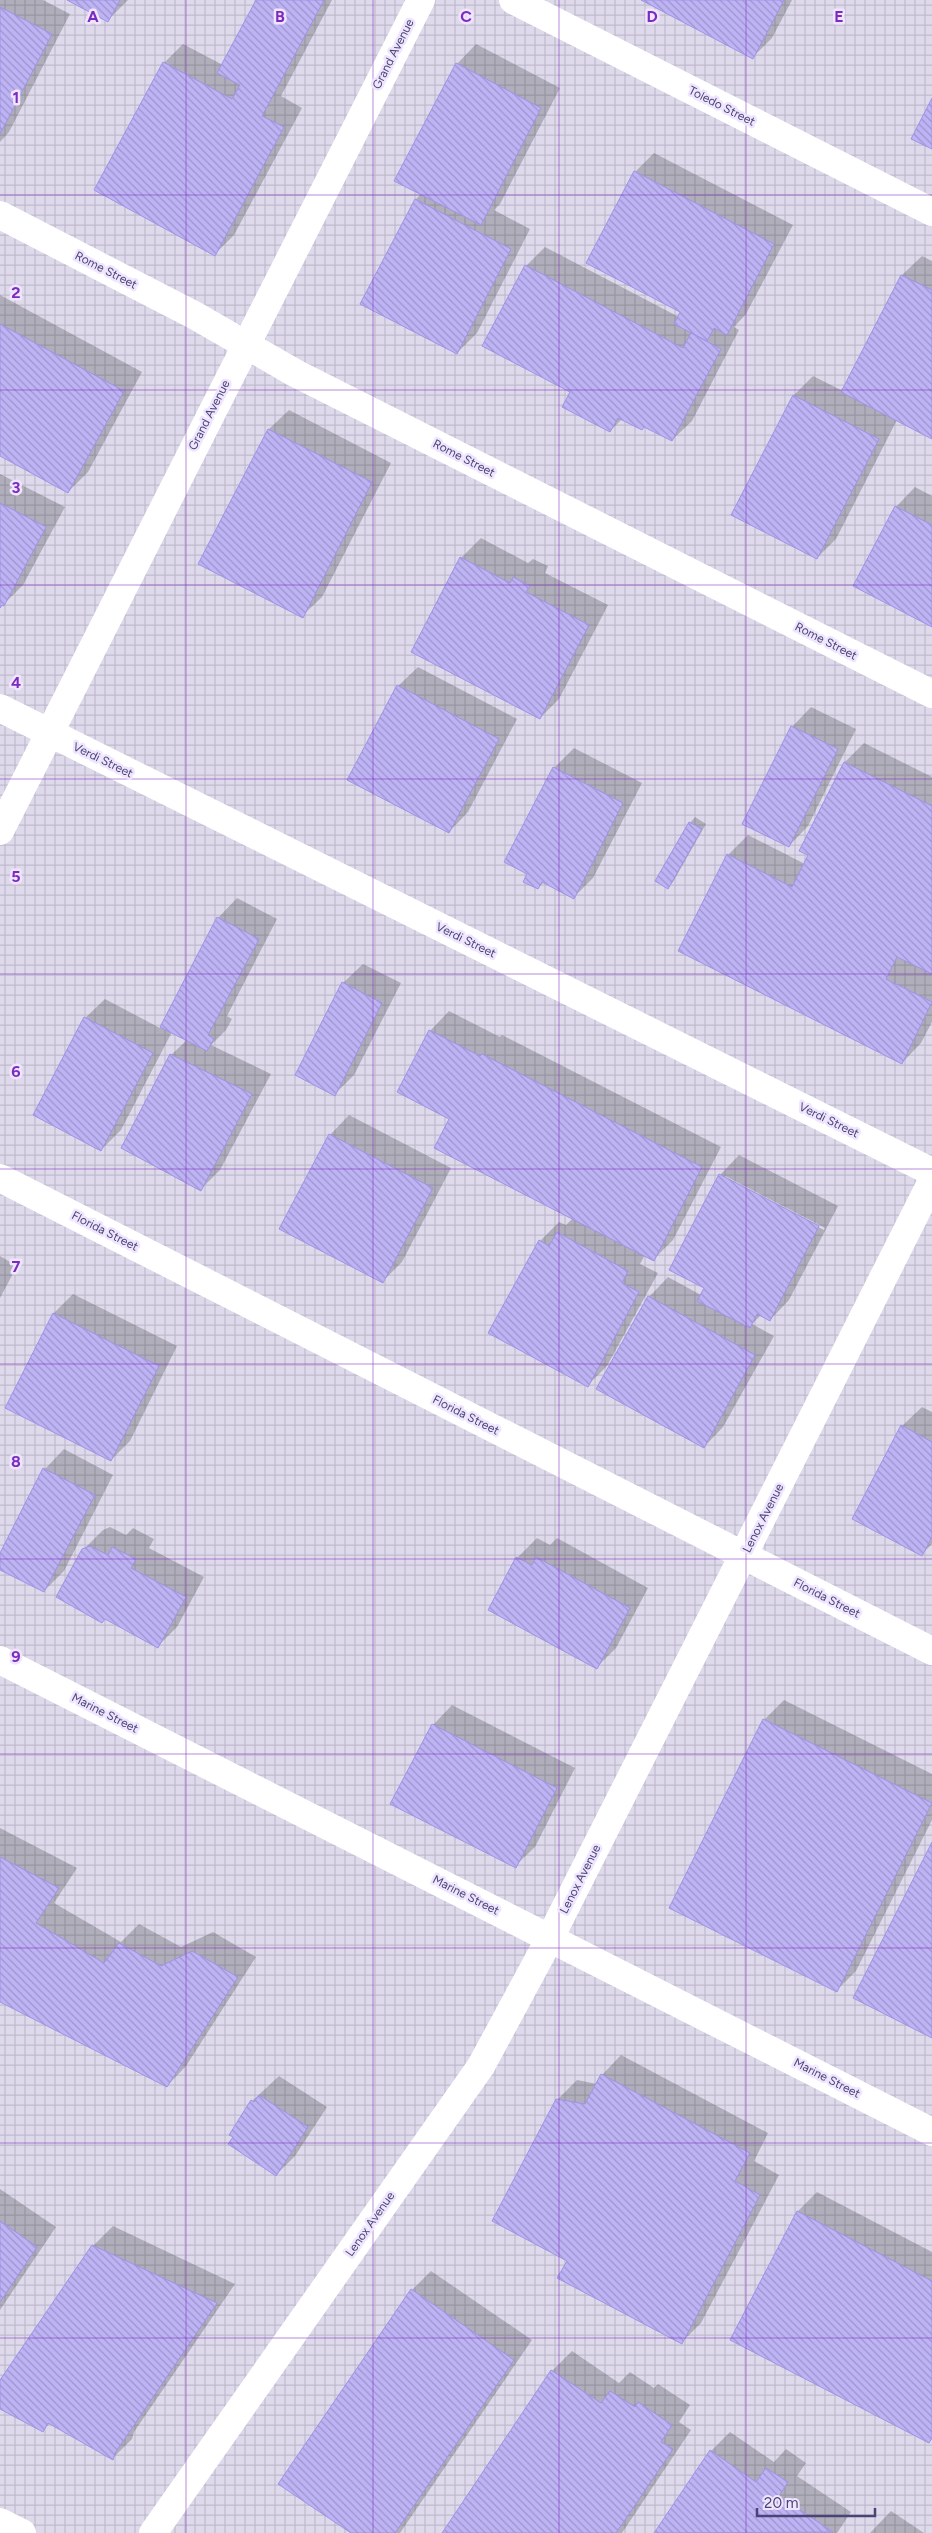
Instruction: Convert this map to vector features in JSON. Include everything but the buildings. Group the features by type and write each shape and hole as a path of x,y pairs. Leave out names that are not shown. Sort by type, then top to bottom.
{"street":[{"name":"Grand Avenue","path":"0,831 244,345 421,0"},
{"name":"Toledo Street","path":"513,0 932,212"},
{"name":"Rome Street","path":"0,215 194,315 244,345 932,694"},
{"name":"Verdi Street","path":"0,708 932,1172"},
{"name":"Florida Street","path":"0,1178 932,1651"},
{"name":"Lenox Avenue","path":"153,2533 481,2066 550,1938 932,1181"},
{"name":"Marine Street","path":"0,1660 932,2132"},
{"path":"0,2522 22,2533"}],"shaded area":[{"path":"0,0 932,0 932,2533 0,2533"}]}
